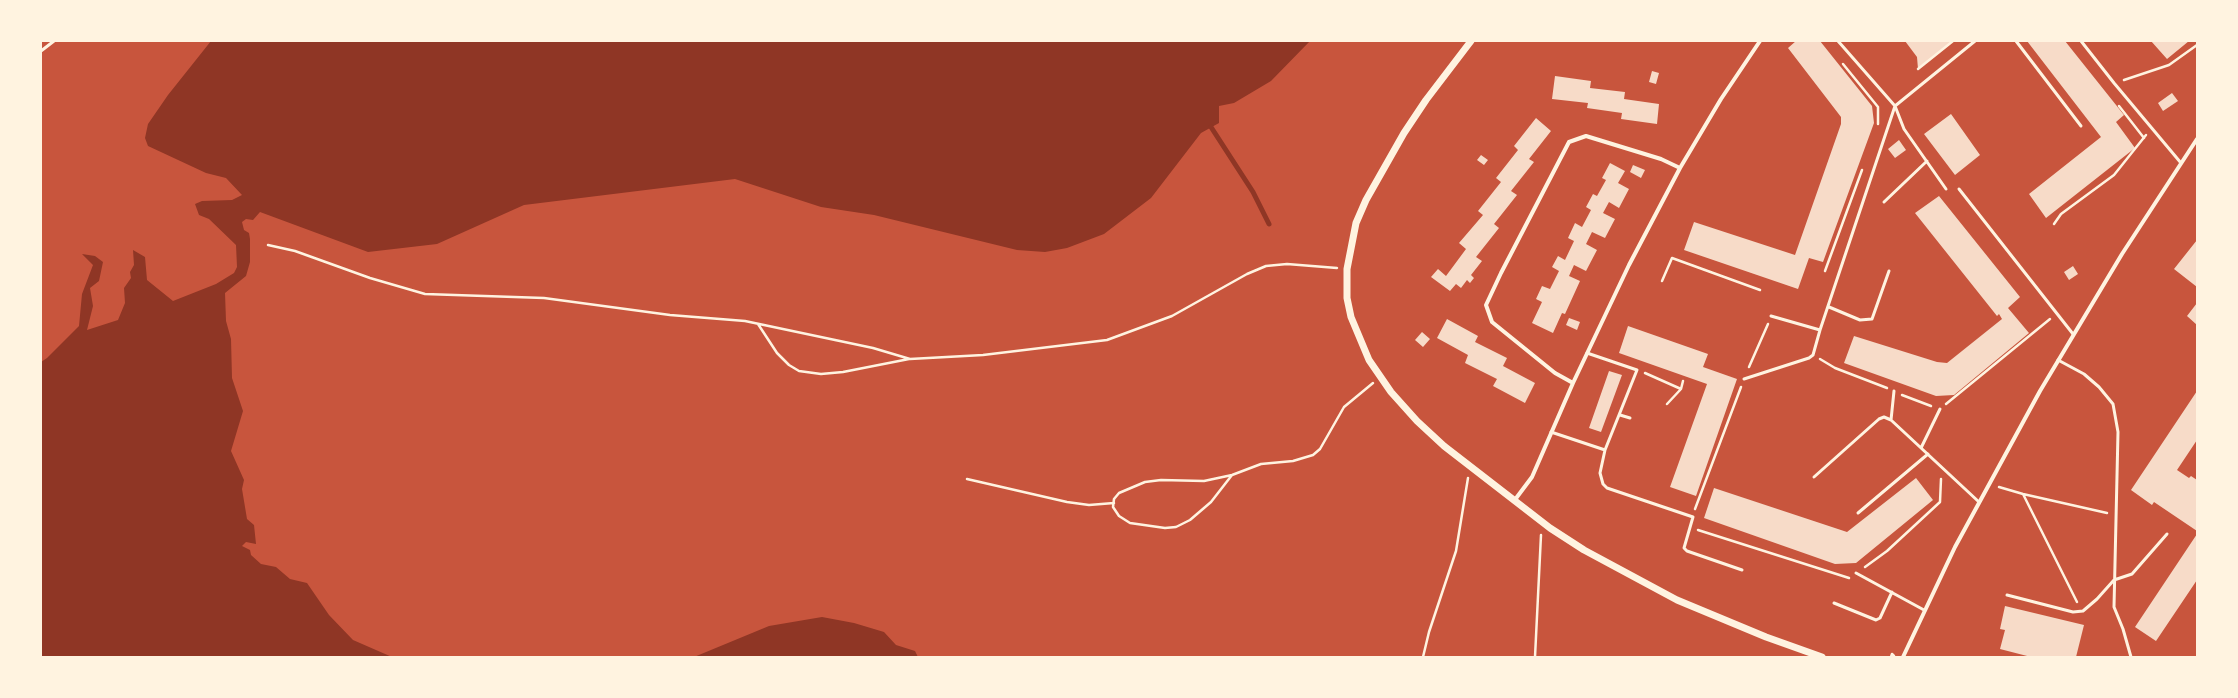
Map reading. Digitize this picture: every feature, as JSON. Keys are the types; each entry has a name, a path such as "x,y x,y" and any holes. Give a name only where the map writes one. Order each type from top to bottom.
{"street":[{"path":"1471,41 1426,100 1383,168 1356,223 1347,269 1347,298 1363,348 1380,378 1417,421 1470,468 1542,522 1584,550 1677,600 1766,637 1822,657"},
{"path":"1514,501 1532,477 1587,352 1628,265 1680,168 1725,93 1760,41"},
{"path":"1573,383 1555,373 1492,322 1486,305 1501,272 1569,142 1586,136 1661,158 1680,168"},
{"path":"1903,657 1924,610 1979,502 2058,360 2197,139"}],"lane":[{"path":"41,51 54,41"},
{"path":"1838,41 1895,106 1904,129 1946,188"},
{"path":"1744,379 1805,360 1813,355 1895,106 1975,41"},
{"path":"2016,41 2081,126"},
{"path":"2081,41 2181,163"},
{"path":"1884,202 1927,161"},
{"path":"1959,189 2073,334"},
{"path":"1829,307 1860,320 1872,319 1889,271"},
{"path":"1771,316 1820,330"},
{"path":"1587,352 1637,370 1605,450 1600,473 1601,480 1607,488 1693,517 1684,548 1687,551 1742,570"},
{"path":"2058,360 2084,374 2099,387 2113,404 2118,432 2114,607 2123,629 2131,657"},
{"path":"1891,420 1894,391"},
{"path":"1921,448 1940,409"},
{"path":"1620,415 1630,418"},
{"path":"1814,477 1879,418 1884,417 1891,420 1979,502"},
{"path":"1551,432 1605,450"},
{"path":"1858,512 1928,454"},
{"path":"2007,595 2073,612 2082,611 2097,599 2114,580 2132,574 2167,534"},
{"path":"1856,573 1924,610"},
{"path":"1834,603 1876,620 1880,618 1892,592"}],"path":[{"path":"1918,69 1953,41"},
{"path":"2114,83 2169,65 2197,45"},
{"path":"1839,58 1878,107 1878,126"},
{"path":"2054,224 2061,214 2114,175 2153,127"},
{"path":"1825,271 1862,169"},
{"path":"268,245 295,251 370,278 425,294 544,298 656,314 758,324 873,348 910,359"},
{"path":"1662,281 1672,258 1760,290"},
{"path":"758,324 776,353 789,365 799,371 821,374 843,372 910,359 982,355 1107,340 1172,316 1251,272 1266,266 1288,264 1347,269"},
{"path":"1813,355 1835,368 1940,409 2057,313"},
{"path":"1693,517 1744,379 1771,316"},
{"path":"1637,370 1681,389"},
{"path":"1232,475 1211,502 1190,520 1176,527 1165,528 1130,523 1115,511 1114,503 1119,493 1145,482 1161,480 1204,481 1232,475 1261,464 1293,461 1313,455 1320,449 1344,407 1358,394 1380,378"},
{"path":"1667,404 1681,389 1683,381"},
{"path":"1690,527 1848,579 1888,551 1940,502 1941,467"},
{"path":"1423,657 1429,632 1456,551 1470,468"},
{"path":"967,479 1067,502 1089,505 1114,503"},
{"path":"1998,486 2023,494 2117,515"},
{"path":"2023,494 2082,611"},
{"path":"1536,657 1542,522"}],"shaded area":[{"path":"211,41 1310,41 1271,81 1234,103 1219,106 1219,123 1201,133 1151,198 1104,234 1067,248 1045,252 1017,250 874,215 821,207 735,179 524,205 437,244 368,252 260,212 253,220 246,219 242,222 244,230 249,233 250,262 246,276 225,293 226,321 231,339 232,378 243,411 231,451 244,480 242,489 247,519 254,525 256,544 246,542 242,546 250,550 251,555 261,564 276,567 290,579 307,583 329,615 353,640 392,657 41,657 41,362 47,358 79,326 82,294 93,265 82,254 95,256 103,262 99,281 90,288 93,306 87,330 118,320 125,303 124,288 131,278 130,272 134,265 133,250 145,257 147,280 173,301 216,284 234,273 237,267 236,245 209,219 199,215 195,204 202,201 232,200 242,195 226,178 206,173 148,146 145,138 148,124 168,95"},
{"path":"822,617 854,623 884,632 896,645 915,651 918,657 694,657 769,626"}],"building":[{"path":"1796,41 1820,41 1872,106 1874,123 1823,262 1809,258 1798,289 1684,250 1694,222 1795,255 1841,124 1841,117 1788,48"},
{"path":"1905,41 1953,41 1918,69 1917,57"},
{"path":"2027,41 2065,41 2124,115 2116,122 2135,148 2046,218 2029,194 2101,137"},
{"path":"2151,41 2189,41 2167,59"},
{"path":"1652,71 1659,73 1656,84 1649,82"},
{"path":"1555,76 1591,81 1590,88 1625,92 1624,99 1659,104 1657,124 1621,119 1622,113 1587,108 1588,103 1552,99"},
{"path":"2172,93 2178,101 2163,111 2158,103"},
{"path":"1951,114 1980,155 1955,175 1924,134"},
{"path":"1536,118 1551,131 1529,159 1534,162 1511,191 1517,195 1494,224 1499,228 1476,257 1482,261 1471,275 1474,278 1470,283 1467,280 1461,288 1456,284 1450,291 1431,277 1438,269 1446,276 1466,249 1459,243 1483,215 1478,211 1501,182 1496,178 1518,150 1514,146"},
{"path":"1899,140 1906,150 1895,158 1888,149"},
{"path":"1481,155 1488,160 1484,165 1477,160"},
{"path":"1610,163 1625,171 1618,183 1629,189 1619,208 1609,202 1603,213 1615,219 1605,238 1592,232 1586,244 1597,250 1586,271 1574,265 1569,276 1580,281 1565,314 1562,313 1553,333 1532,323 1542,302 1536,299 1542,286 1550,289 1559,271 1552,267 1558,256 1565,260 1574,241 1568,238 1575,223 1582,227 1591,210 1586,207 1593,194 1597,196 1606,180 1602,178"},
{"path":"1633,165 1645,170 1641,178 1630,172"},
{"path":"1939,196 2020,297 2008,308 2029,333 1954,395 1936,396 1844,363 1854,336 1937,362 1947,363 2002,319 1999,314 1997,316 1915,213"},
{"path":"2197,240 2197,287 2174,269"},
{"path":"2073,266 2078,274 2069,280 2064,272"},
{"path":"2197,303 2197,325 2187,316"},
{"path":"1569,318 1580,322 1577,330 1566,325"},
{"path":"1447,319 1478,336 1475,342 1507,358 1503,366 1535,383 1525,403 1493,386 1497,379 1465,363 1468,355 1437,338"},
{"path":"1628,326 1708,354 1703,367 1737,379 1696,496 1670,487 1707,384 1619,353"},
{"path":"1422,332 1430,339 1423,347 1415,340"},
{"path":"1609,371 1622,375 1601,432 1589,428"},
{"path":"2197,391 2197,440 2177,470 2189,478 2191,476 2197,480 2197,531 2154,502 2152,505 2131,490"},
{"path":"1916,478 1933,500 1856,563 1835,564 1704,518 1714,488 1847,532"},
{"path":"2197,534 2197,580 2156,641 2135,627"},
{"path":"2005,606 2084,625 2076,657 2031,657 2000,649 2005,630 2000,629"}],"waterway":[{"path":"1211,127 1253,192 1269,224"}]}
